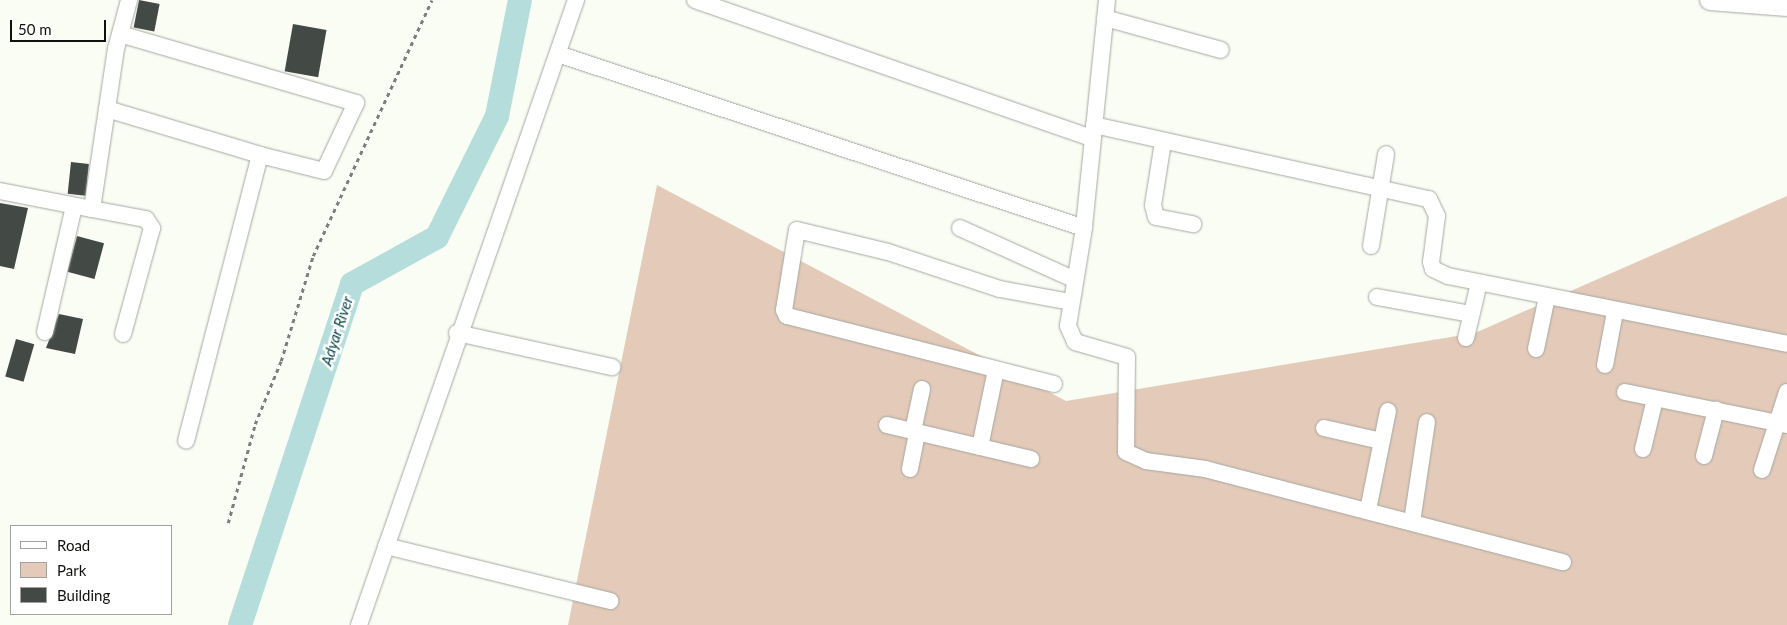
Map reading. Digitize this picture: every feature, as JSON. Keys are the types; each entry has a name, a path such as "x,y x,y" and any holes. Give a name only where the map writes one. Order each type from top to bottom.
{"main road":[{"path":"1710,0 1787,6"}],"street":[{"path":"92,210 120,34 129,0"},
{"path":"359,625 457,333 560,54 576,0"},
{"path":"695,0 1092,132 1163,142 1379,190 1429,199 1437,216 1433,269 1480,283 1615,312 1787,344"},
{"path":"1107,0 1092,132 1084,228 1073,279 1070,338 1127,357 1130,373 1124,442 1126,452 1134,458 1205,468 1563,562"},
{"path":"1105,18 1221,50"},
{"path":"107,109 260,155 324,171 356,102 120,34"},
{"path":"560,54 1084,228"},
{"path":"1163,142 1154,205 1156,217 1193,224"},
{"path":"1371,246 1386,154"},
{"path":"186,441 260,155"},
{"path":"0,191 146,219 152,228 123,334"},
{"path":"45,332 74,206"},
{"path":"960,228 1073,279"},
{"path":"1054,384 787,316 784,310 797,230 888,252 1000,289 1071,302"},
{"path":"1466,338 1480,283"},
{"path":"1377,297 1471,314"},
{"path":"1536,349 1547,297"},
{"path":"1605,365 1615,312"},
{"path":"457,333 612,367"},
{"path":"980,447 996,370"},
{"path":"910,469 922,389"},
{"path":"1625,392 1780,424"},
{"path":"1762,470 1780,424 1787,392"},
{"path":"1642,449 1654,399"},
{"path":"1704,456 1716,410"},
{"path":"1368,510 1388,411"},
{"path":"1412,522 1428,422"},
{"path":"887,424 1030,460"},
{"path":"1324,428 1381,441"},
{"path":"386,546 610,601"}],"path":[{"path":"228,523 255,424 281,361 313,256 432,0"}],"green space":[{"path":"657,185 1066,401 1475,333 1787,196 1787,625 568,625"}],"building":[{"path":"139,0 160,4 154,31 134,27"},
{"path":"293,24 326,30 318,77 285,71"},
{"path":"71,162 89,164 86,196 68,194"},
{"path":"0,203 28,208 14,269 0,266"},
{"path":"77,236 104,243 94,279 67,272"},
{"path":"59,314 83,319 75,354 46,348"},
{"path":"16,339 34,344 24,382 5,376"}],"waterway":[{"name":"Adyar River","path":"240,625 352,284 437,237 497,116 520,0"}]}
